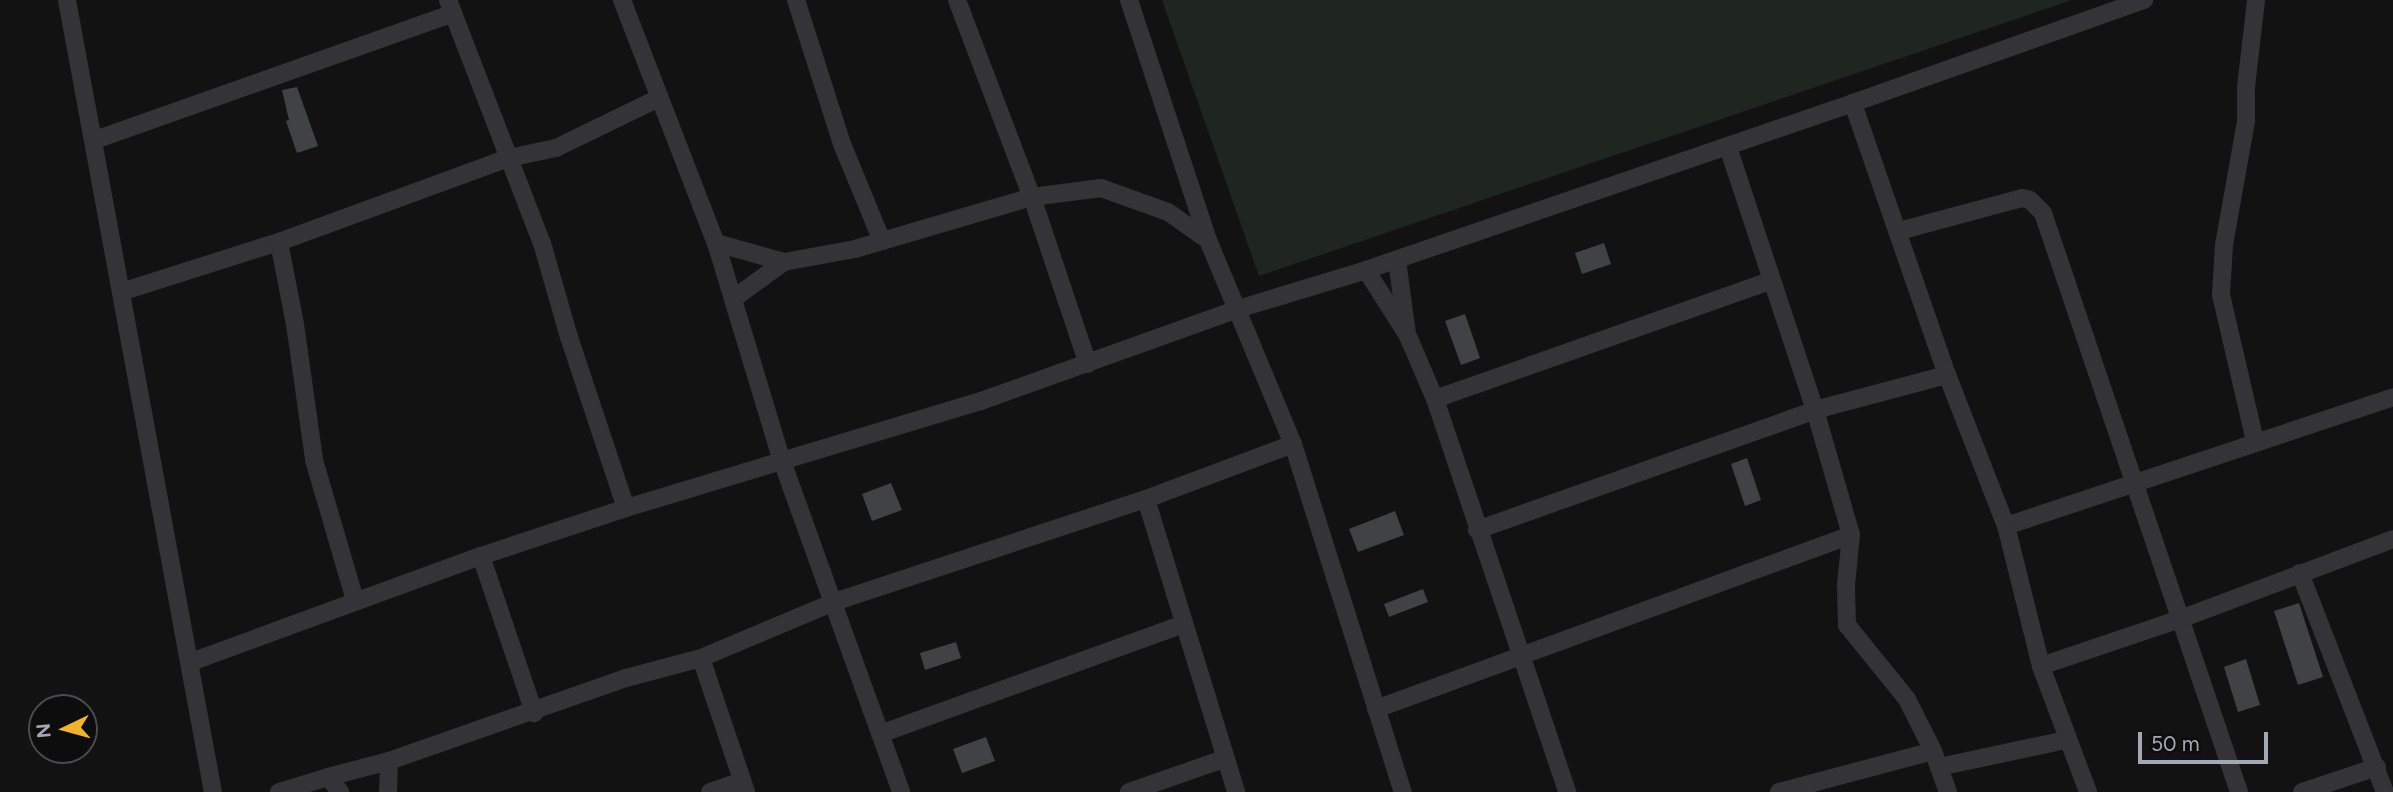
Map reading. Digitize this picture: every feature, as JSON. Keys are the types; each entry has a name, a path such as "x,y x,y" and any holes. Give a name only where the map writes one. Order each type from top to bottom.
{"street":[{"path":"67,0 95,140 213,792"},
{"path":"622,0 716,243 782,461 901,792"},
{"path":"796,0 842,144 883,241"},
{"path":"957,0 1032,197 1088,364"},
{"path":"1129,0 1208,240 1293,444 1403,792"},
{"path":"191,662 481,556 626,508 981,401 1238,309 1397,260 1728,147 2144,0"},
{"path":"2255,441 2221,295 2224,246 2246,121 2246,87 2256,0"},
{"path":"95,140 450,7 558,290 569,337 626,508"},
{"path":"121,292 279,242 509,158 556,148 659,98"},
{"path":"1853,103 1947,375 2006,526 2041,666 2066,740 2088,792"},
{"path":"1728,147 1770,281 1815,410 1851,535 1846,585 1847,625 1907,699 1936,759 1948,792"},
{"path":"716,243 784,262 832,254 883,241 1032,197 1108,189 1168,212 1208,240"},
{"path":"1899,231 2010,200 2030,200 2039,206 2183,618 2239,792"},
{"path":"279,242 295,324 314,460 355,600"},
{"path":"1397,260 1407,334"},
{"path":"733,299 784,262"},
{"path":"1366,270 1407,334 1435,399 1567,792"},
{"path":"1435,399 1770,281"},
{"path":"1477,530 1815,410 1947,375"},
{"path":"2006,526 2136,485 2255,441 2392,400"},
{"path":"279,792 389,761 534,713 626,678 701,658 834,602 1146,499 1293,444"},
{"path":"1146,499 1236,792"},
{"path":"1376,709 1851,535"},
{"path":"2041,666 2183,618 2393,539"},
{"path":"481,556 534,713"},
{"path":"2300,573 2385,792"},
{"path":"880,734 1184,624"},
{"path":"701,658 744,787 710,792"},
{"path":"1779,792 1936,759 2066,740"},
{"path":"1129,792 1224,759"},
{"path":"388,792 389,761"},
{"path":"2302,792 2377,767"},
{"path":"328,778 341,792"}],"shaded area":[{"path":"1162,0 2072,0 1259,276"}],"building":[{"path":"297,87 318,146 297,153 286,121 289,120 282,90"},
{"path":"1604,243 1611,264 1582,274 1575,253"},
{"path":"1465,314 1480,358 1461,365 1445,321"},
{"path":"1747,458 1761,500 1745,506 1731,464"},
{"path":"891,483 902,510 872,521 862,494"},
{"path":"1395,511 1404,535 1358,552 1349,529"},
{"path":"1423,589 1428,602 1389,617 1384,604"},
{"path":"2299,603 2323,677 2298,685 2274,611"},
{"path":"956,642 961,658 925,670 920,653"},
{"path":"2246,659 2260,705 2238,712 2224,667"},
{"path":"986,737 995,761 962,773 953,749"}]}
